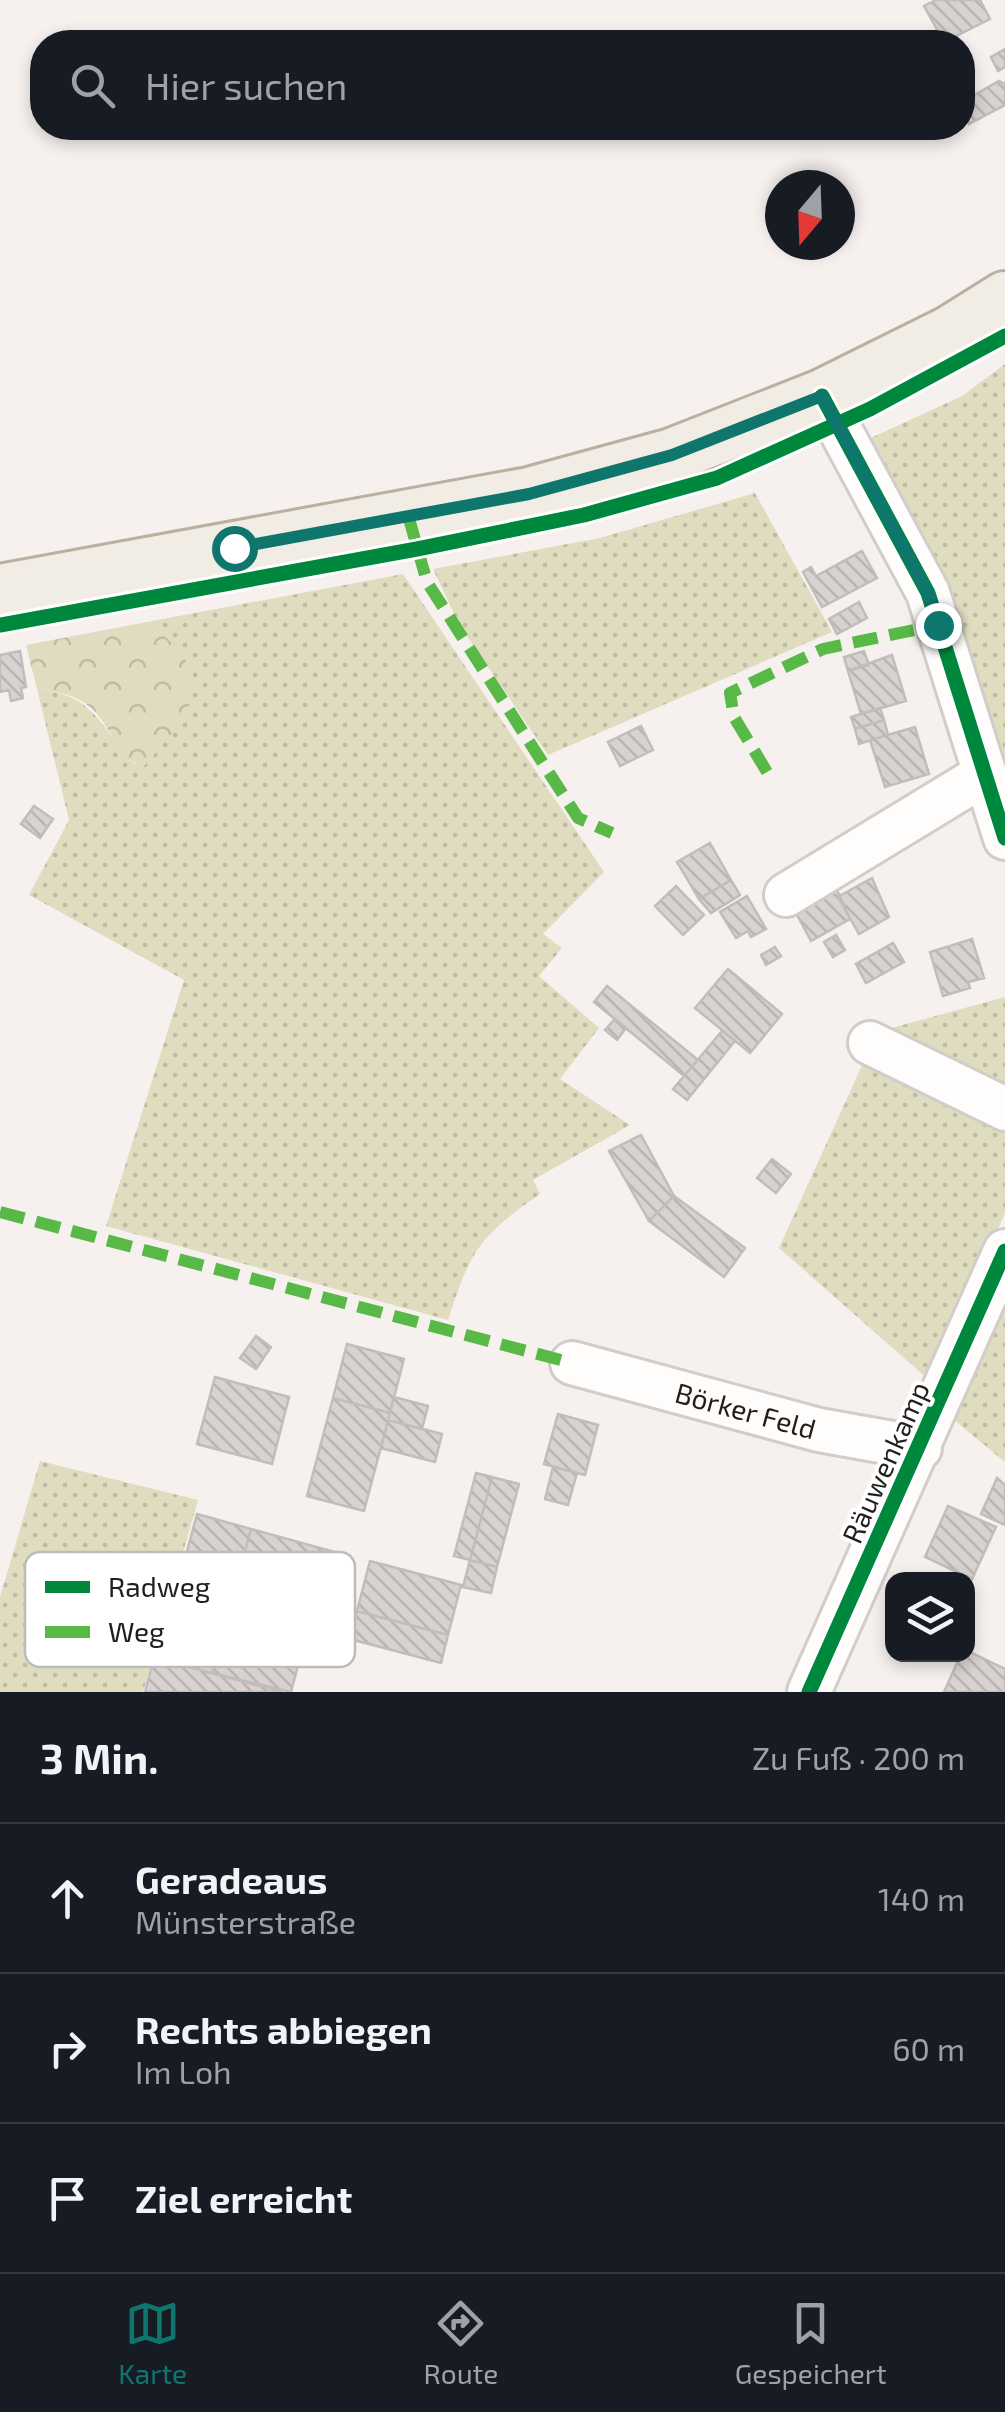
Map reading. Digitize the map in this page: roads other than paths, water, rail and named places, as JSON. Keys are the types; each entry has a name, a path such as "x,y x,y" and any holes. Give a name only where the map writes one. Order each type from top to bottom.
{"main road":[{"path":"0,591 529,494 672,455 822,396 949,333 1005,298"}],"street":[{"path":"822,396 928,593 1005,838"},
{"path":"786,895 985,774"},
{"path":"870,1043 1005,1109"},
{"name":"Räuwenkamp","path":"808,1692 1005,1251"},
{"name":"Börker Feld","path":"572,1363 819,1430 920,1448"}]}
